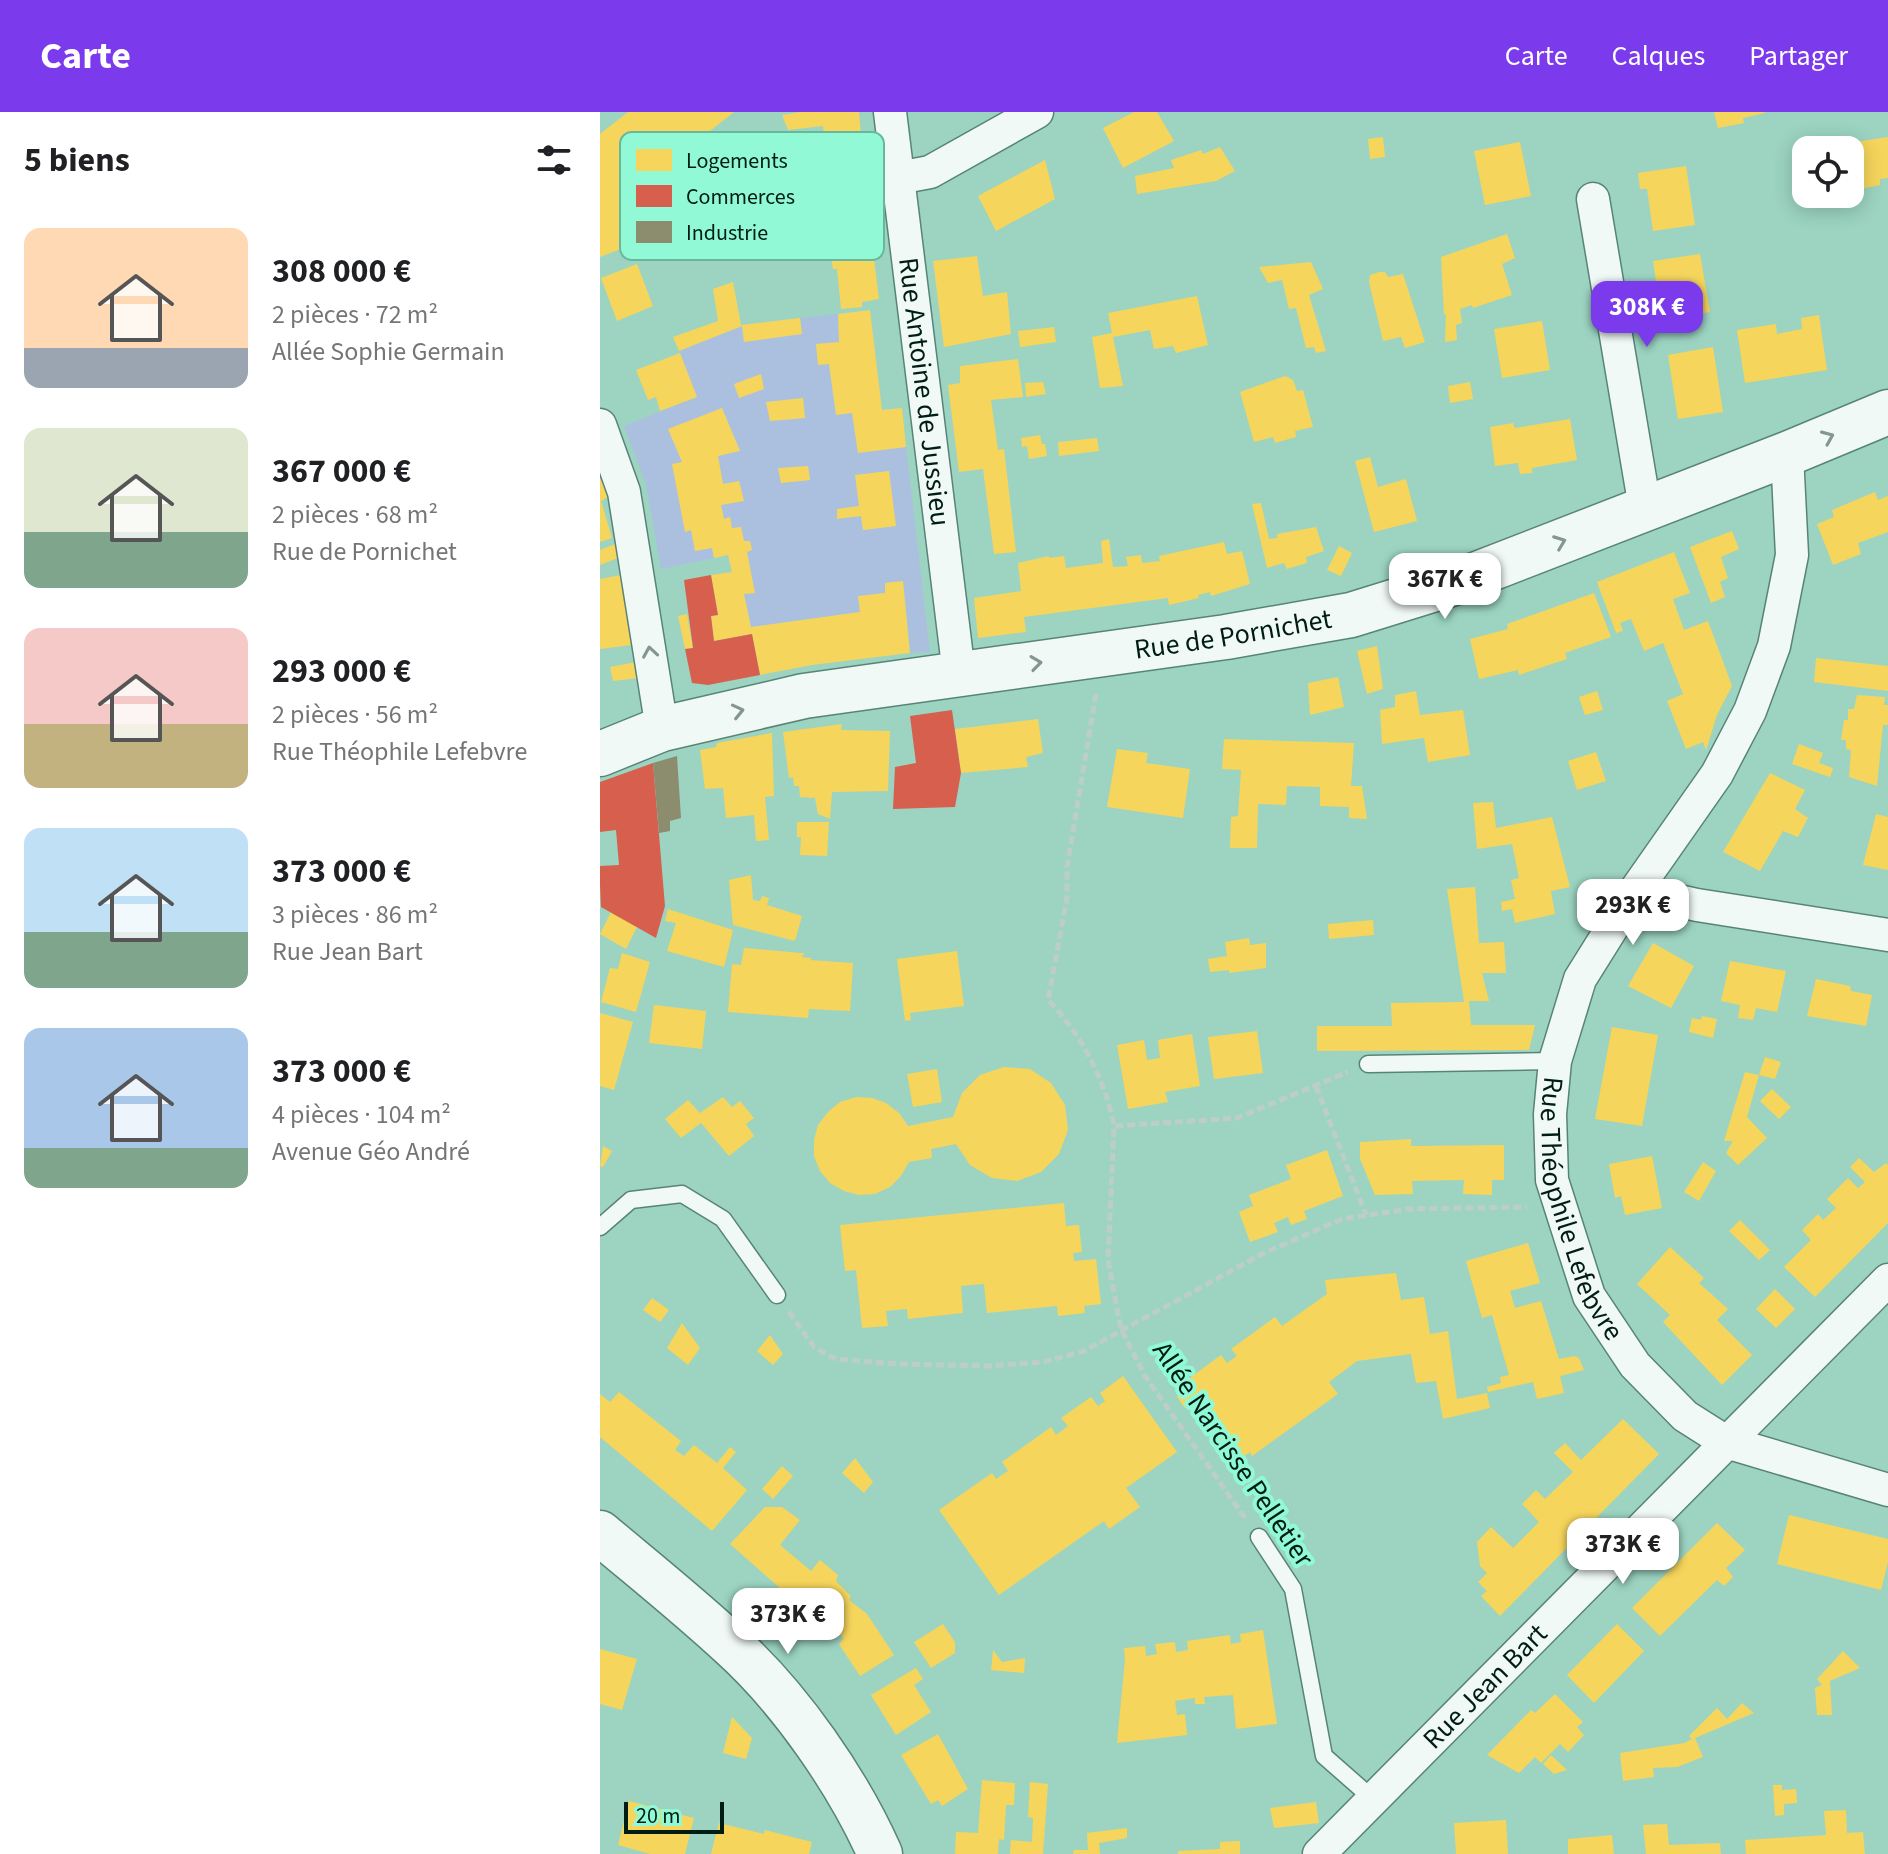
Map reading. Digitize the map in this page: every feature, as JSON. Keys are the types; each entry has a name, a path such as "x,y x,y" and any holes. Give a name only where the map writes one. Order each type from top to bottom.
{"main road":[{"name":"Rue de Pornichet","path":"600,754 662,729 804,696 1226,637 1351,615 1454,583 1888,412"},
{"path":"600,1533 734,1647 803,1723 867,1827 880,1854"}],"street":[{"name":"Rue Antoine de Jussieu","path":"890,112 959,674"},
{"path":"898,178 930,172 1037,112"},
{"path":"1593,199 1645,508"},
{"path":"600,425 624,492 662,729"},
{"name":"Rue Théophile Lefebvre","path":"1787,454 1792,555 1774,646 1750,711 1717,774 1635,891 1580,979 1555,1061 1550,1114 1552,1180 1589,1296 1635,1365 1685,1416 1726,1442 1888,1490"},
{"path":"1635,891 1697,905 1888,935"},
{"name":"Rue Jean Bart","path":"1319,1854 1888,1280"}],"lane":[{"path":"1368,1064 1555,1061"},
{"path":"600,1227 631,1200 682,1194 723,1219 777,1295"},
{"name":"Allée Narcisse Pelletier","path":"1259,1537 1293,1589 1324,1756 1373,1799"}],"path":[{"name":"Allée Narcisse Pelletier","path":"1094,685 1097,695 1067,867 1067,898 1048,1000 1068,1021 1083,1045 1110,1105 1114,1126 1108,1260 1121,1329 1145,1376 1259,1537"},
{"path":"1114,1126 1237,1118 1368,1064"},
{"path":"1316,1086 1366,1215"},
{"path":"777,1295 814,1347 836,1359 958,1365 1043,1362 1084,1351 1264,1253 1342,1219 1408,1209 1536,1206"}],"shaded area":[{"path":"838,314 839,342 816,344 818,365 829,364 836,415 852,413 858,452 906,447 930,652 910,653 903,581 885,583 885,593 858,596 860,612 751,627 744,594 754,593 747,552 752,550 750,541 744,541 732,528 730,517 724,519 721,505 743,500 739,481 723,484 718,456 739,451 682,462 686,532 691,530 695,551 712,548 714,558 661,569 646,484 624,426 696,397 679,351 742,326 745,341 802,334 800,318","holes":["803,398 805,418 770,421 767,402","889,471 896,526 863,530 861,516 840,518 837,509 859,506 856,475"]}],"building: Logements":[{"path":"628,112 734,112 709,132 620,132 620,249 600,257 600,134"},
{"path":"859,112 861,132 824,132 823,126 788,130 782,115"},
{"path":"1134,112 1157,112 1174,141 1123,168 1103,128"},
{"path":"1714,112 1765,113 1743,118 1744,123 1718,128"},
{"path":"1383,137 1385,157 1370,159 1368,139"},
{"path":"1888,137 1888,178 1880,179 1880,185 1864,188 1864,141"},
{"path":"1520,142 1531,196 1485,205 1474,151"},
{"path":"1220,147 1235,171 1216,181 1137,194 1135,176 1174,168 1171,160 1201,150 1203,154"},
{"path":"1045,160 1055,199 996,231 978,196"},
{"path":"1686,166 1695,225 1653,231 1647,189 1640,189 1638,173"},
{"path":"1507,234 1515,258 1502,264 1512,295 1473,308 1472,305 1460,309 1462,323 1456,325 1457,340 1445,342 1441,257"},
{"path":"1700,254 1710,312 1662,320 1653,261"},
{"path":"977,256 983,296 1007,292 1011,334 944,347 933,261"},
{"path":"831,260 874,260 879,299 862,302 862,307 841,309 837,269 833,269"},
{"path":"1311,262 1323,289 1309,295 1326,351 1316,353 1314,347 1306,348 1296,308 1289,309 1282,280 1268,283 1259,267"},
{"path":"637,264 653,306 617,321 601,278"},
{"path":"1385,272 1388,277 1403,274 1425,342 1405,348 1401,337 1383,341 1369,282 1370,275"},
{"path":"733,282 741,325 800,318 802,334 744,342 742,326 679,351 673,337 718,321 713,289"},
{"path":"1197,296 1208,345 1176,353 1173,346 1154,349 1150,330 1113,337 1123,386 1100,388 1092,337 1112,333 1108,313"},
{"path":"870,310 882,410 902,408 906,447 858,453 852,413 836,415 829,364 818,365 816,344 839,342 838,314"},
{"path":"1819,315 1827,370 1745,383 1737,330 1776,324 1777,334 1802,329 1801,318"},
{"path":"1542,321 1550,370 1502,378 1494,329"},
{"path":"1054,327 1056,342 1020,347 1018,331"},
{"path":"1713,347 1723,412 1678,419 1668,355"},
{"path":"680,353 697,397 660,411 656,397 648,400 636,370"},
{"path":"1018,359 1023,397 991,400 998,450 1004,449 1016,552 994,554 983,469 959,472 948,385 960,383 960,366"},
{"path":"761,374 764,389 739,398 734,384"},
{"path":"1285,376 1293,380 1297,391 1303,390 1313,427 1295,431 1296,437 1275,443 1273,437 1254,442 1240,392"},
{"path":"1043,382 1046,394 1026,397 1025,383"},
{"path":"1470,382 1473,399 1450,403 1448,386"},
{"path":"803,398 805,418 770,421 766,402"},
{"path":"722,408 740,451 718,456 723,484 739,481 744,501 721,505 724,519 730,517 732,528 741,527 744,541 750,541 752,550 747,552 755,593 744,594 751,627 860,612 858,596 885,593 885,583 903,581 910,653 760,675 752,634 714,641 711,616 718,615 711,575 732,572 728,555 714,558 712,548 695,551 691,530 685,532 672,464 682,462 668,429"},
{"path":"1570,419 1577,460 1532,468 1532,473 1520,474 1518,463 1495,466 1490,427 1513,423 1515,428"},
{"path":"1040,435 1047,456 1029,459 1027,446 1022,447 1021,438"},
{"path":"1097,438 1099,451 1059,456 1058,442"},
{"path":"1370,457 1378,487 1406,479 1417,521 1374,532 1355,461"},
{"path":"808,466 810,480 781,483 778,468"},
{"path":"889,471 896,526 863,530 861,516 837,519 837,509 859,506 855,475"},
{"path":"600,477 608,497 601,501 612,538 600,542"},
{"path":"1875,492 1878,500 1888,496 1888,532 1858,543 1861,554 1833,565 1817,524 1834,517 1832,510"},
{"path":"1261,503 1269,539 1277,538 1277,534 1316,527 1324,551 1306,557 1307,563 1287,569 1284,563 1267,568 1252,504"},
{"path":"1732,531 1739,549 1721,557 1728,578 1720,582 1725,597 1711,603 1690,547"},
{"path":"1109,539 1113,567 1128,566 1126,557 1141,555 1142,563 1160,561 1159,556 1224,542 1227,554 1242,551 1250,584 1211,596 1210,592 1198,595 1199,598 1169,605 1168,598 1024,617 1026,632 978,638 974,598 1021,591 1018,563 1064,556 1066,568 1103,563 1101,541"},
{"path":"615,544 618,558 600,565 600,550"},
{"path":"1339,546 1352,553 1341,576 1327,570"},
{"path":"1674,552 1690,593 1673,599 1684,630 1708,621 1732,686 1717,715 1706,750 1703,742 1686,749 1667,701 1683,694 1663,643 1644,651 1631,619 1620,623 1623,631 1616,633 1597,582"},
{"path":"621,575 632,645 600,649 600,579"},
{"path":"1594,593 1611,637 1565,653 1567,659 1519,675 1518,670 1479,679 1470,639 1508,629 1507,624"},
{"path":"687,614 693,648 685,649 678,616"},
{"path":"1377,646 1383,689 1367,694 1357,651"},
{"path":"1816,658 1888,666 1888,691 1814,682"},
{"path":"636,662 639,678 613,681 610,667"},
{"path":"1338,677 1344,707 1310,715 1308,683"},
{"path":"1416,691 1420,715 1463,710 1470,755 1428,762 1424,738 1382,744 1380,710 1395,707 1395,695"},
{"path":"1597,691 1603,710 1585,715 1579,697"},
{"path":"1857,695 1885,697 1884,705 1888,705 1888,725 1883,725 1877,786 1849,777 1851,750 1846,749 1846,740 1841,740 1844,720 1848,720 1848,709 1854,709"},
{"path":"1038,719 1043,753 1026,757 1028,767 961,773 955,729"},
{"path":"842,724 841,730 890,731 888,791 832,792 830,819 818,814 815,798 800,797 799,786 794,786 793,777 789,778 783,732"},
{"path":"772,733 774,796 765,797 769,840 756,841 754,815 726,818 723,788 705,789 700,750 716,747 717,743"},
{"path":"1224,739 1354,743 1351,786 1362,786 1367,819 1349,818 1349,807 1320,806 1320,787 1287,786 1286,805 1258,804 1257,848 1230,848 1231,817 1238,816 1241,770 1222,769"},
{"path":"1799,744 1823,753 1819,763 1833,768 1830,777 1792,764"},
{"path":"1117,749 1148,753 1146,763 1190,769 1183,818 1107,807"},
{"path":"1596,752 1606,781 1577,790 1568,761"},
{"path":"1770,773 1805,790 1795,809 1808,818 1798,837 1783,831 1760,871 1723,852"},
{"path":"1493,802 1496,828 1552,817 1570,887 1551,891 1555,914 1515,923 1512,909 1502,911 1501,902 1515,899 1511,880 1519,878 1512,844 1477,849 1473,803"},
{"path":"1876,814 1888,817 1888,870 1863,865"},
{"path":"797,822 829,822 827,856 800,855 801,837 797,837"},
{"path":"751,875 753,900 760,901 762,896 769,898 767,905 802,916 795,941 733,925 729,880"},
{"path":"1475,887 1479,943 1504,942 1506,973 1482,973 1489,1001 1469,1001 1471,1025 1535,1025 1529,1050 1317,1051 1317,1026 1392,1026 1391,1003 1464,1002 1447,889"},
{"path":"668,909 733,930 724,967 667,951 676,923 665,921"},
{"path":"611,912 637,927 626,949 600,934"},
{"path":"1373,920 1374,935 1329,939 1328,924"},
{"path":"1249,938 1250,945 1266,943 1266,968 1210,972 1208,959 1227,956 1225,942"},
{"path":"1653,943 1694,966 1671,1008 1628,986"},
{"path":"744,948 804,953 802,957 812,958 810,960 853,963 850,1011 809,1009 808,1018 728,1012 732,964 741,965"},
{"path":"957,951 964,1006 910,1013 911,1020 905,1021 897,959"},
{"path":"622,953 650,962 636,1012 601,1002 610,968 618,969"},
{"path":"1730,961 1786,971 1777,1012 1756,1008 1753,1020 1738,1018 1740,1005 1721,1001"},
{"path":"1816,979 1850,986 1851,991 1872,995 1866,1026 1807,1016"},
{"path":"654,1005 706,1011 702,1049 649,1043"},
{"path":"600,1013 633,1022 614,1090 600,1086"},
{"path":"1702,1016 1717,1019 1713,1038 1689,1032 1692,1018 1701,1020"},
{"path":"1612,1027 1658,1035 1642,1126 1595,1119"},
{"path":"1257,1031 1263,1073 1214,1079 1208,1037"},
{"path":"1192,1034 1200,1086 1165,1092 1168,1102 1128,1109 1117,1045 1144,1040 1147,1060 1160,1058 1158,1040"},
{"path":"1765,1057 1781,1062 1775,1079 1759,1075"},
{"path":"1004,1067 1030,1069 1051,1083 1065,1105 1068,1130 1059,1154 1041,1172 1017,1181 992,1178 970,1165 956,1144 931,1149 932,1158 909,1162 890,1187 875,1194 859,1195 844,1191 830,1183 820,1171 814,1156 818,1125 840,1102 856,1097 872,1098 886,1103 899,1113 908,1126 953,1117 962,1093 980,1075"},
{"path":"937,1069 942,1102 913,1107 907,1074"},
{"path":"1745,1072 1759,1075 1747,1117 1767,1138 1738,1165 1726,1153 1733,1141 1724,1141"},
{"path":"1772,1089 1791,1107 1779,1119 1760,1101"},
{"path":"723,1097 732,1107 740,1101 754,1118 746,1124 754,1136 729,1156 701,1123 681,1138 665,1119 688,1100 700,1113"},
{"path":"1411,1139 1411,1146 1504,1145 1504,1180 1492,1180 1492,1195 1463,1194 1464,1180 1412,1181 1413,1194 1375,1195 1360,1159 1360,1142"},
{"path":"603,1146 612,1151 603,1167 600,1166"},
{"path":"1327,1150 1343,1196 1304,1211 1307,1219 1291,1225 1288,1217 1274,1223 1278,1232 1250,1242 1239,1212 1253,1206 1249,1195 1291,1179 1286,1165"},
{"path":"1652,1156 1662,1208 1625,1215 1621,1196 1615,1198 1609,1164"},
{"path":"1859,1158 1874,1172 1886,1163 1888,1165 1888,1223 1815,1297 1784,1267 1811,1240 1802,1230 1818,1214 1823,1220 1836,1208 1827,1199 1848,1178 1858,1188 1865,1182 1850,1167"},
{"path":"1703,1162 1716,1171 1699,1201 1684,1192"},
{"path":"1064,1203 1066,1226 1079,1225 1082,1252 1073,1253 1074,1261 1096,1259 1101,1304 1084,1306 1085,1313 1058,1316 1057,1306 987,1313 984,1284 961,1286 963,1313 908,1319 907,1309 886,1311 888,1326 862,1328 856,1270 845,1271 840,1225"},
{"path":"1740,1220 1770,1250 1759,1260 1729,1231"},
{"path":"1528,1243 1540,1283 1510,1291 1515,1308 1541,1301 1559,1359 1579,1358 1584,1370 1560,1376 1564,1393 1537,1399 1533,1382 1488,1392 1487,1387 1501,1383 1500,1377 1509,1375 1492,1315 1482,1318 1466,1261"},
{"path":"1670,1247 1704,1278 1699,1283 1728,1309 1717,1320 1752,1355 1722,1385 1663,1322 1670,1315 1637,1284"},
{"path":"1396,1273 1401,1300 1424,1297 1430,1334 1448,1331 1457,1399 1487,1393 1490,1408 1443,1419 1436,1381 1416,1383 1411,1354 1357,1361 1329,1382 1338,1394 1252,1456 1250,1452 1234,1463 1190,1405 1185,1408 1177,1397 1180,1394 1176,1388 1221,1355 1227,1363 1237,1356 1231,1349 1275,1317 1282,1326 1327,1294 1325,1280"},
{"path":"1775,1289 1795,1309 1776,1328 1756,1309"},
{"path":"652,1298 669,1310 660,1322 643,1310"},
{"path":"682,1323 700,1348 688,1365 667,1348"},
{"path":"770,1335 783,1354 773,1365 757,1351"},
{"path":"1123,1376 1177,1452 1126,1488 1140,1507 1109,1529 1104,1521 999,1595 939,1510 992,1473 996,1479 1008,1471 1002,1462 1051,1427 1056,1435 1068,1426 1061,1418 1091,1397 1098,1406 1105,1401 1100,1393"},
{"path":"619,1392 681,1441 675,1450 684,1456 694,1445 717,1463 730,1447 736,1452 723,1468 747,1490 712,1531 600,1437 600,1394 610,1402"},
{"path":"1623,1419 1659,1454 1500,1616 1481,1596 1487,1591 1478,1582 1487,1573 1480,1566 1477,1542 1491,1527 1513,1548 1539,1522 1522,1504 1536,1490 1545,1499 1573,1472 1554,1453 1565,1443 1581,1460"},
{"path":"855,1458 873,1482 864,1493 842,1473"},
{"path":"782,1466 793,1476 773,1499 762,1489"},
{"path":"765,1507 782,1507 800,1520 780,1545 811,1571 820,1560 838,1575 836,1581 851,1596 849,1600 867,1614 894,1655 860,1676 839,1644 844,1638 829,1626 825,1628 730,1544"},
{"path":"1789,1515 1888,1539 1888,1562 1881,1590 1777,1564"},
{"path":"1717,1523 1745,1550 1726,1568 1733,1577 1724,1586 1717,1580 1660,1636 1632,1608"},
{"path":"943,1624 955,1642 955,1653 931,1668 914,1642"},
{"path":"1617,1624 1644,1651 1594,1703 1567,1675"},
{"path":"1263,1630 1277,1724 1236,1729 1233,1695 1204,1697 1205,1704 1195,1704 1195,1698 1175,1701 1177,1715 1185,1714 1187,1735 1117,1743 1124,1648 1145,1646 1146,1656 1157,1654 1155,1644 1175,1642 1176,1652 1188,1650 1187,1641 1230,1635 1231,1644 1241,1642 1240,1634"},
{"path":"600,1649 637,1659 622,1710 600,1704"},
{"path":"993,1650 1002,1662 1025,1658 1024,1673 991,1670"},
{"path":"1843,1651 1860,1668 1830,1681 1832,1715 1817,1715 1815,1688 1822,1685 1817,1679"},
{"path":"916,1668 923,1679 914,1685 931,1712 896,1735 871,1695"},
{"path":"1555,1694 1583,1722 1577,1727 1584,1735 1568,1752 1560,1744 1541,1763 1535,1757 1519,1773 1487,1755 1531,1710 1535,1713"},
{"path":"1742,1703 1754,1713 1695,1738 1703,1757 1677,1767 1653,1768 1654,1777 1623,1781 1620,1753 1684,1743 1692,1739 1689,1736 1717,1708 1727,1719"},
{"path":"732,1717 752,1738 746,1759 723,1753"},
{"path":"938,1734 968,1789 942,1806 938,1800 931,1804 901,1755"},
{"path":"1551,1755 1567,1770 1554,1774 1543,1764"},
{"path":"982,1780 1015,1783 1014,1805 1006,1805 1004,1840 999,1839 998,1854 955,1854 956,1832 978,1833"},
{"path":"1030,1782 1048,1784 1043,1854 1010,1854 1011,1840 1032,1842 1033,1818 1028,1817"},
{"path":"1773,1785 1782,1785 1782,1790 1796,1789 1797,1803 1784,1804 1784,1815 1775,1816"},
{"path":"629,1801 694,1818 685,1854 650,1854 618,1845"},
{"path":"1316,1802 1319,1823 1274,1828 1270,1808"},
{"path":"1846,1810 1847,1833 1863,1832 1865,1854 1746,1854 1745,1840 1826,1835 1824,1811"},
{"path":"1506,1820 1508,1854 1456,1854 1454,1823"},
{"path":"719,1823 812,1842 809,1854 711,1854"},
{"path":"1667,1824 1669,1845 1720,1843 1721,1854 1646,1854 1643,1825"},
{"path":"1127,1828 1127,1838 1099,1843 1100,1854 1073,1854 1074,1850 1088,1850 1087,1833"},
{"path":"1612,1835 1614,1854 1568,1854 1568,1839"},
{"path":"1240,1841 1240,1854 1178,1854 1178,1851 1220,1849 1220,1842"}],"building: Commerces":[{"path":"711,575 718,615 711,616 714,641 752,634 760,675 708,685 692,683 685,649 693,648 684,580"},
{"path":"952,710 961,773 955,807 893,809 895,767 916,763 910,716"},
{"path":"653,763 665,906 656,938 601,907 600,885 600,866 619,865 616,830 600,832 600,782"}],"building: Industrie":[{"path":"677,756 681,818 670,821 670,831 659,833 653,763"}]}
